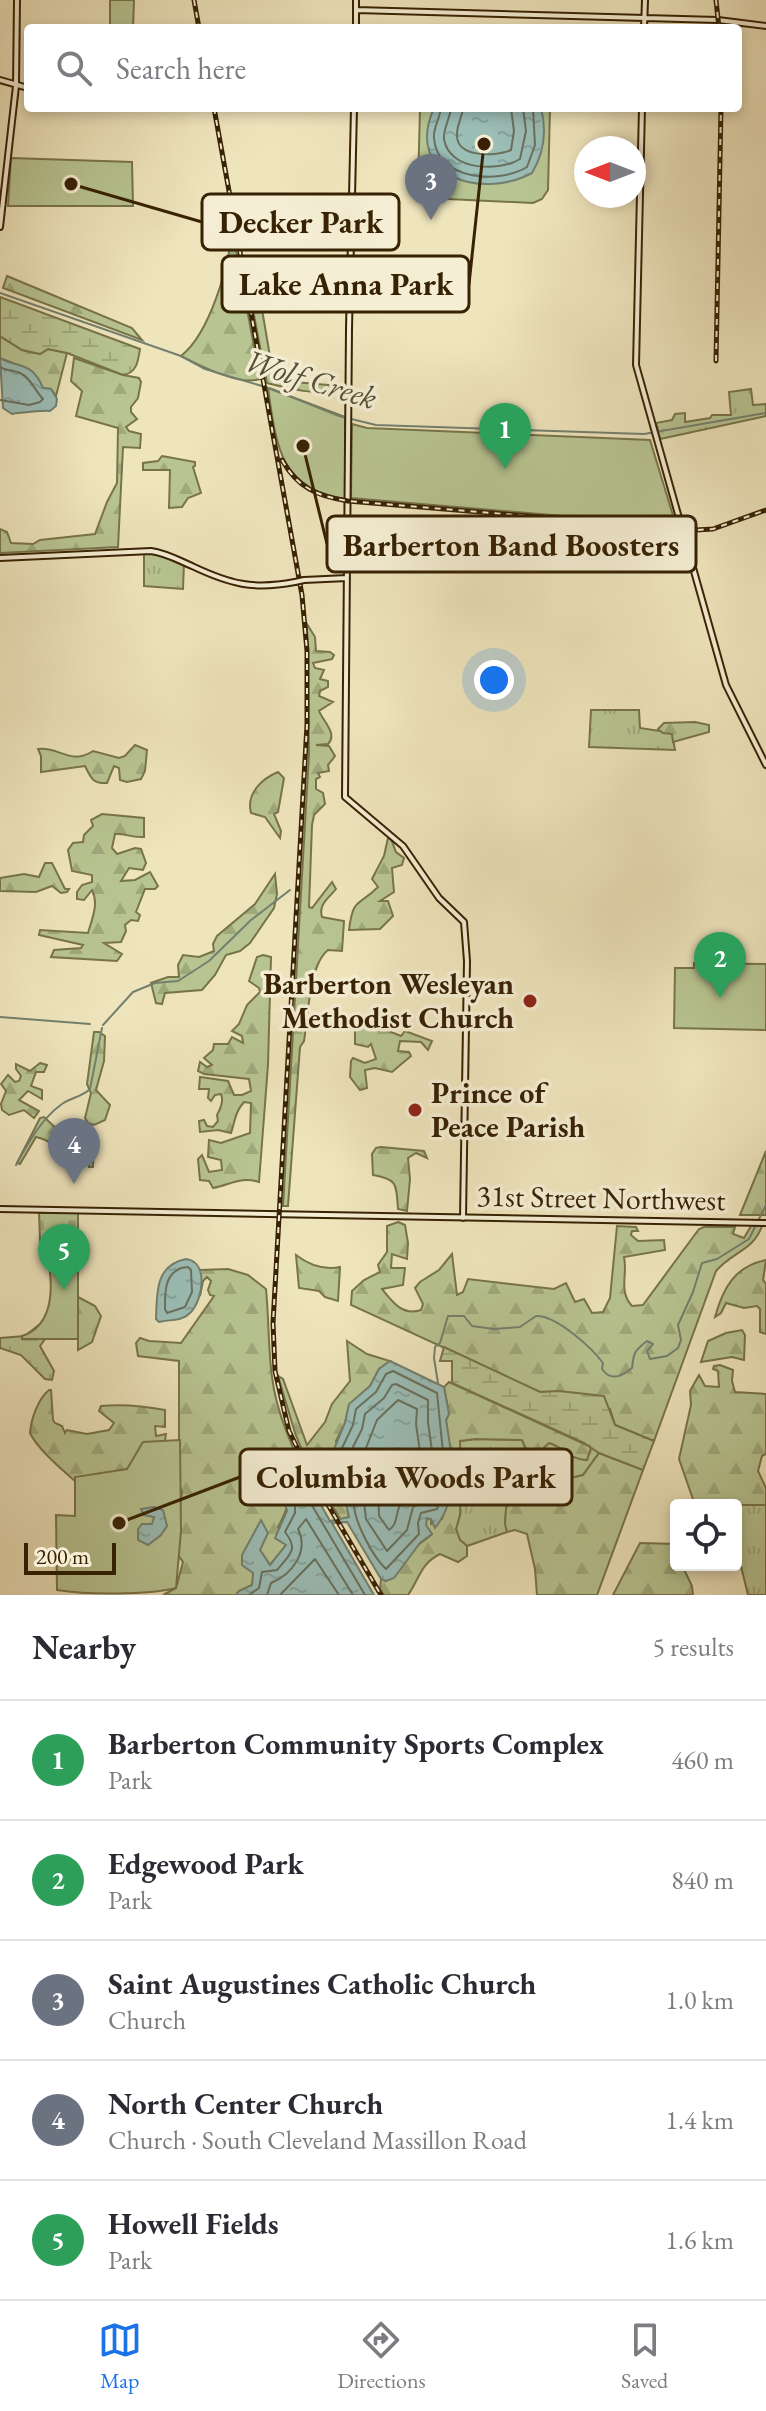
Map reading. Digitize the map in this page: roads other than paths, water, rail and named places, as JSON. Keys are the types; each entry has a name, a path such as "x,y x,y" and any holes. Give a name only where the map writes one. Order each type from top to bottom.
{"street":[{"path":"0,227 16,86 17,0"},
{"path":"356,0 356,24"},
{"path":"644,24 645,0"},
{"path":"356,10 644,17 766,26"},
{"path":"0,80 24,87"},
{"path":"354,112 345,797 403,846 439,898 464,922 467,970 463,1218"},
{"path":"642,112 635,362 726,685 766,765"},
{"path":"0,558 151,551 166,554 231,583 266,587 304,580 347,578"},
{"name":"31st Street Northwest","path":"0,1209 760,1222"}],"water":[{"path":"433,112 542,112 544,125 539,158 532,173 512,181 491,184 453,176 438,166 429,151 427,132"},
{"path":"0,358 34,373 43,388 51,389 57,399 56,406 50,411 12,414 3,408"},
{"path":"186,1259 198,1267 201,1274 199,1299 184,1317 159,1322 156,1319 157,1300 163,1274 168,1267"},
{"path":"390,1361 444,1387 449,1414 446,1420 452,1462 451,1489 449,1503 435,1528 431,1519 427,1518 426,1525 432,1534 420,1543 394,1578 386,1581 381,1579 347,1522 332,1523 374,1595 236,1595 252,1585 253,1573 242,1565 242,1555 261,1520 268,1533 260,1550 270,1565 286,1545 275,1538 287,1511 283,1497 297,1484 312,1489 330,1521 349,1517 346,1503 349,1486 327,1486 318,1466 332,1466 338,1461 334,1449 349,1404 370,1386 379,1369"},
{"path":"154,1507 163,1510 167,1526 148,1545 138,1540 138,1529 142,1524 152,1524 154,1517 144,1515 141,1509"}],"waterway":[{"name":"Wolf Creek","path":"0,293 181,356 205,369 272,389 339,416 376,425 644,434 766,413"},
{"path":"103,1025 133,992 155,983 178,981 209,961 251,920 290,890"},
{"path":"0,1017 90,1024"},
{"path":"16,1165 48,1116 62,1104 90,1089 102,1028"},
{"path":"438,1383 435,1347 440,1343 448,1316 464,1316 472,1326 494,1329 520,1327 536,1316 544,1317 563,1326 582,1341 603,1363 605,1373 613,1377 632,1368 635,1353 647,1341 653,1344 647,1351 650,1359 667,1356 678,1348 681,1340 678,1325 702,1263 717,1259 749,1239 766,1205"}],"railway":[{"path":"194,0 198,24"},
{"path":"716,0 719,24"},
{"path":"215,112 302,595 307,651 307,725 273,1323 275,1371 289,1431 310,1474 381,1595"},
{"path":"716,361 721,112"},
{"path":"282,460 295,478 309,489 348,501 696,530 713,529 766,510"}],"place":[{"name":"Lake Anna Park","path":"484,144"},
{"name":"Decker Park","path":"71,184"},
{"name":"Saint Augustines Catholic Church","path":"431,220"},
{"name":"Barberton Band Boosters","path":"303,446"},
{"name":"Barberton Community Sports Complex","path":"505,469"},
{"name":"Edgewood Park","path":"720,998"},
{"name":"Barberton Wesleyan Methodist Church","path":"530,1001"},
{"name":"Prince of Peace Parish","path":"415,1110"},
{"name":"North Center Church","path":"74,1184"},
{"name":"Howell Fields","path":"64,1290"},
{"name":"Columbia Woods Park","path":"119,1523"}]}
